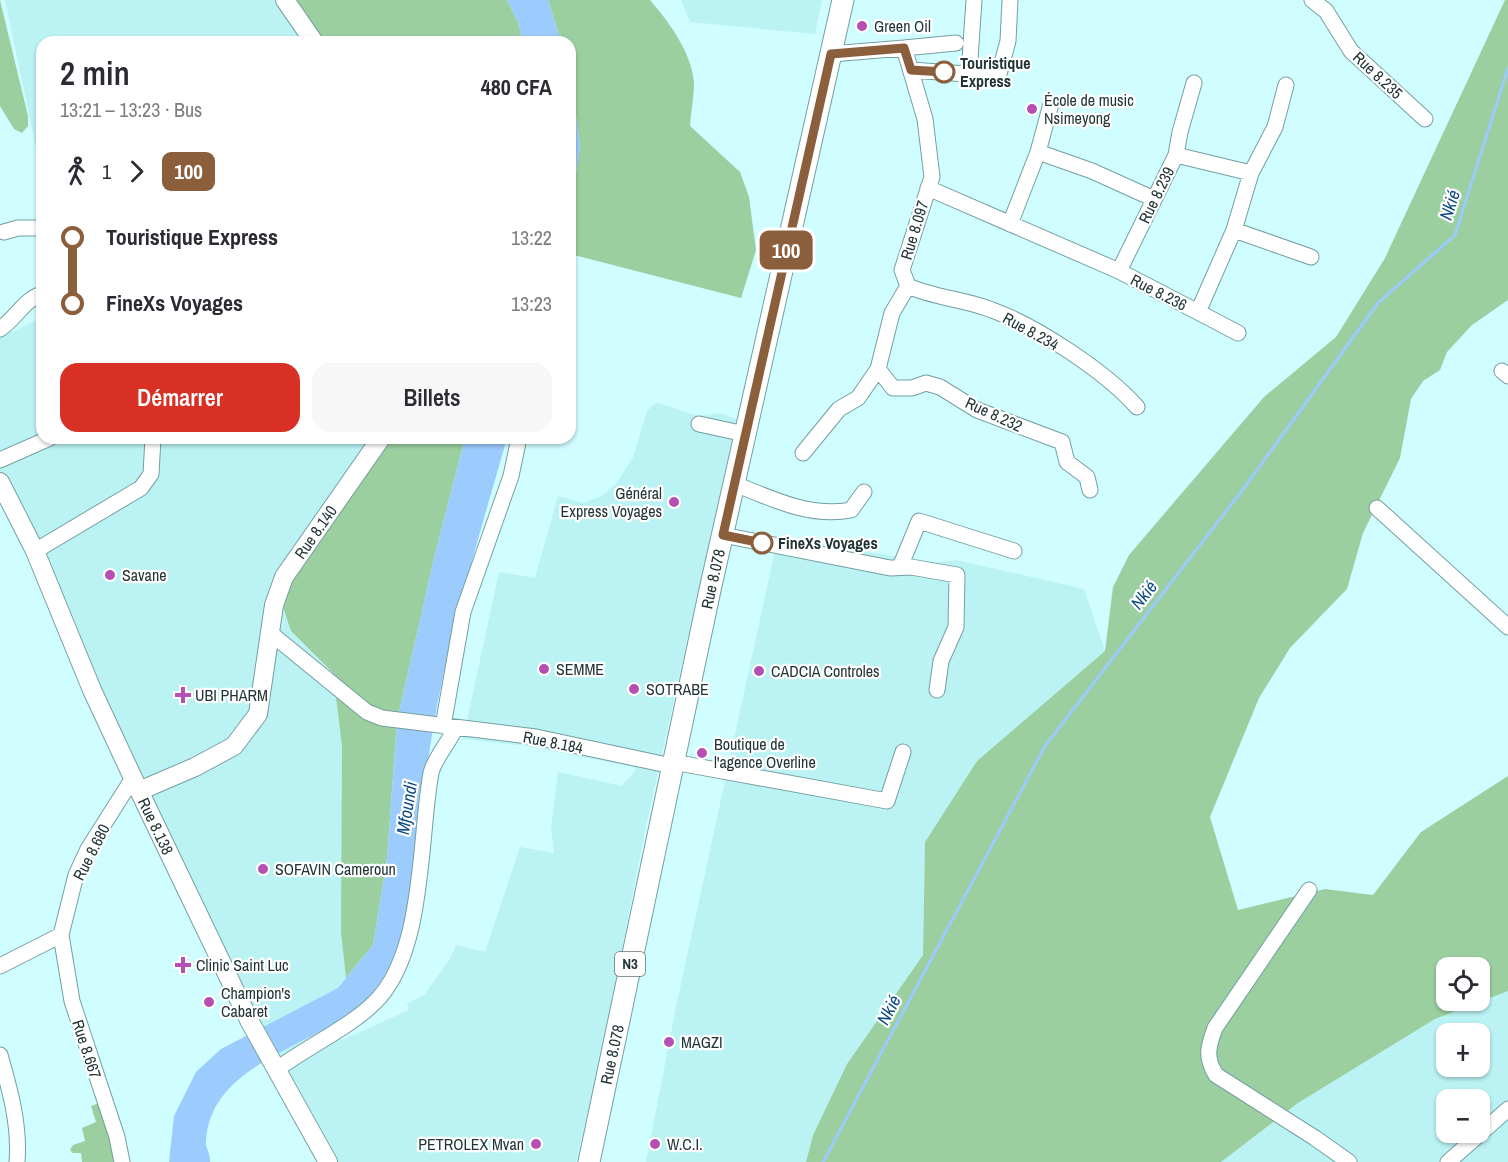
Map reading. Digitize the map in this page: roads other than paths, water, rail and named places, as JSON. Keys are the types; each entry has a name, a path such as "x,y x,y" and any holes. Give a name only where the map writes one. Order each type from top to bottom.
{"highway":[{"name":"Rue 8.078","path":"589,1162 672,764 843,0"}],"main road":[{"path":"285,0 310,36"},
{"name":"Rue 8.140","path":"136,784 195,767 234,746 258,714 274,605 284,577 315,528 377,444"},
{"name":"Rue 8.138","path":"0,482 35,551 92,690 249,1022 328,1162"}],"street":[{"path":"969,74 974,0"},
{"path":"911,70 994,76 1001,69 1008,41 1010,0"},
{"name":"Rue 8.235","path":"1312,0 1326,10 1351,51 1425,120"},
{"path":"831,54 956,43"},
{"name":"Rue 8.097","path":"803,453 840,409 858,398 878,369 892,313 908,286 902,270 932,177 925,119 904,48"},
{"path":"1176,155 1179,132 1194,83"},
{"name":"Rue 8.236","path":"928,188 1119,271 1198,312 1234,230 1251,173 1275,127 1286,85"},
{"path":"1010,224 1038,152 1051,104"},
{"path":"1038,152 1092,171 1154,199"},
{"name":"Rue 8.239","path":"1119,271 1176,155 1251,173"},
{"path":"4,232 18,228 36,228"},
{"path":"1234,230 1311,257"},
{"name":"Rue 8.234","path":"908,286 994,310 1086,363 1120,388 1137,407"},
{"path":"0,328 20,313 28,300 36,297"},
{"path":"1198,312 1238,333"},
{"name":"Rue 8.232","path":"878,369 893,388 912,388 926,383 940,387 977,410 1062,442 1067,462 1087,477 1090,490"},
{"path":"699,424 745,434"},
{"path":"0,460 37,444"},
{"path":"35,551 58,535 91,519 141,488 151,474 153,444"},
{"path":"274,1067 375,1003 395,973 408,939 432,770 444,727 463,612 510,476 518,444"},
{"path":"735,484 800,508 829,513 851,510 864,492"},
{"path":"1377,508 1507,624"},
{"path":"900,567 919,521 1014,551"},
{"path":"723,535 890,568 900,567 957,575 956,627 941,661 937,690"},
{"name":"Rue 8.184","path":"269,632 367,712 397,721 536,737 672,764 887,801 903,752"},
{"name":"Rue 8.680","path":"61,935 76,875 88,849 136,784"},
{"path":"1309,890 1215,1028 1208,1046 1208,1061 1216,1075 1349,1162"},
{"path":"0,966 61,935"},
{"name":"Rue 8.667","path":"61,935 72,1001 117,1137 122,1162"},
{"path":"0,1055 12,1096 17,1162"},
{"path":"1448,1162 1508,1109"}],"water":[{"path":"507,0 548,0 559,36 522,36 518,22"},
{"path":"576,116 580,146 576,172"},
{"name":"Mfoundi","path":"463,444 505,444 466,582 440,691 407,908 402,934 389,972 371,997 346,1016 257,1066 232,1085 214,1110 206,1141 210,1162 169,1162 174,1116 196,1072 221,1049 338,988 373,945 387,859 397,721 435,554"}],"waterway":[{"name":"Nkié","path":"823,1162 1045,746 1244,488 1378,303 1455,235 1508,68"}],"place":[{"name":"Green Oil","path":"862,26"},
{"name":"Touristique Express","path":"944,72"},
{"name":"École de music Nsimeyong","path":"1032,109"},
{"name":"Général Express Voyages","path":"674,502"},
{"name":"FineXs Voyages","path":"762,543"},
{"name":"Savane","path":"110,575"},
{"name":"SEMME","path":"544,669"},
{"name":"CADCIA Controles","path":"759,671"},
{"name":"SOTRABE","path":"634,689"},
{"name":"UBI PHARM","path":"183,695"},
{"name":"Boutique de l'agence Overline","path":"702,753"},
{"name":"SOFAVIN Cameroun","path":"263,869"},
{"name":"Clinic Saint Luc","path":"183,965"},
{"name":"Champion's Cabaret","path":"209,1002"},
{"name":"MAGZI","path":"669,1042"},
{"name":"PETROLEX Mvan","path":"536,1144"},
{"name":"W.C.I.","path":"655,1144"}]}
